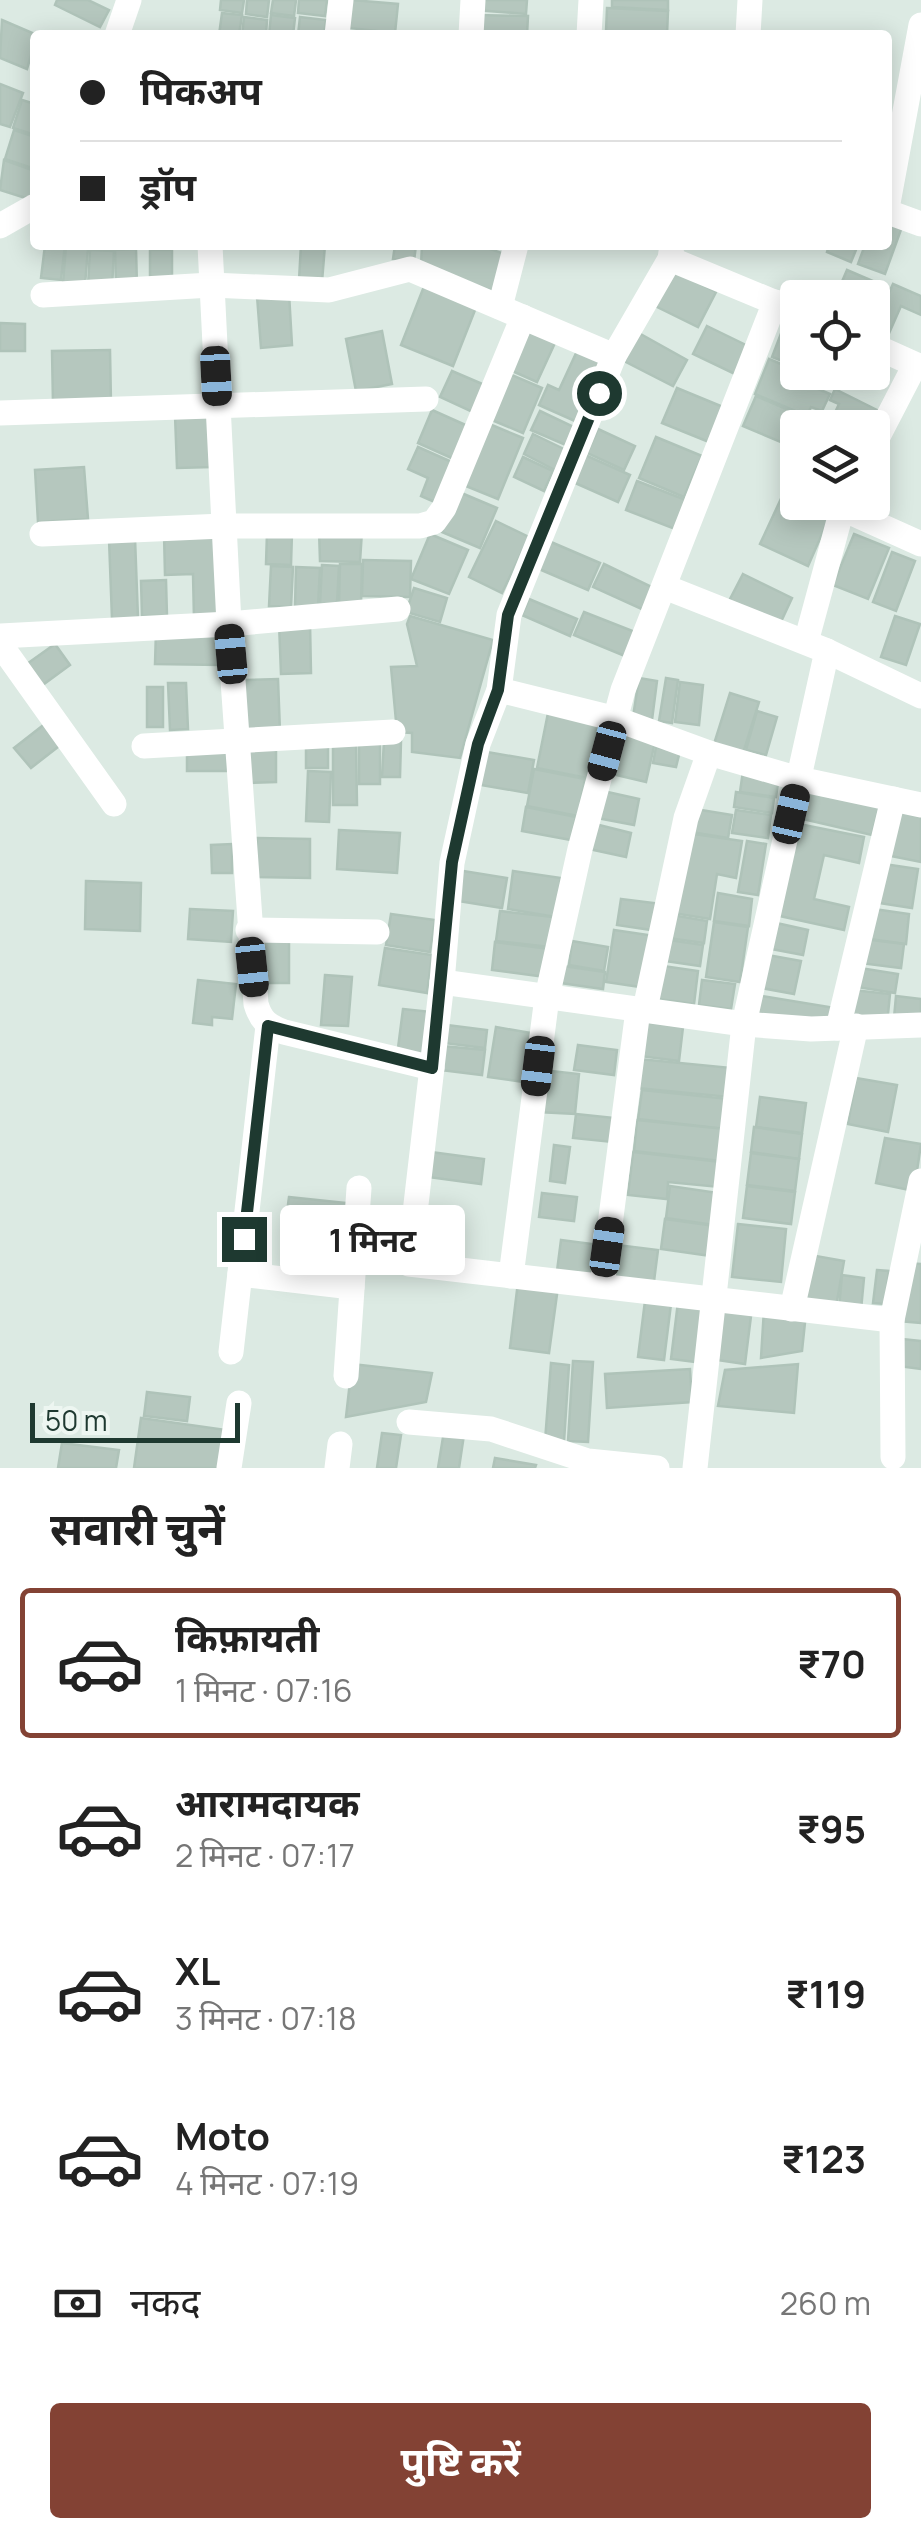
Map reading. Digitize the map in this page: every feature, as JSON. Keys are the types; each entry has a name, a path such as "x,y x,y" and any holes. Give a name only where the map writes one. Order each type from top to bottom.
{"street":[{"path":"119,30 129,0"},
{"path":"338,30 340,0"},
{"path":"472,30 473,0"},
{"path":"589,30 591,0"},
{"path":"748,30 750,0"},
{"path":"892,184 921,25"},
{"path":"0,226 30,209"},
{"path":"892,213 921,224"},
{"path":"210,250 223,526 256,1004 268,1026 432,1068"},
{"path":"42,534 223,526 420,526 434,522 444,508 511,312 516,250"},
{"path":"780,303 671,252 614,356 508,615 498,690 478,744 452,862 409,1264 892,1320"},
{"path":"43,294 210,285 330,290 410,269 614,356"},
{"path":"511,1276 547,996 580,849 623,690 735,398 780,317"},
{"path":"890,353 918,366 890,416"},
{"path":"0,414 426,399"},
{"path":"695,1468 744,1024 799,779 816,647 839,520"},
{"path":"872,520 921,544"},
{"path":"665,588 816,647 921,696"},
{"path":"0,636 398,610"},
{"path":"0,644 114,804"},
{"path":"498,690 616,719 709,753 799,779 921,805"},
{"path":"144,746 393,732"},
{"path":"602,1286 642,1010 686,818 709,753"},
{"path":"792,1309 893,799"},
{"path":"248,930 377,932"},
{"path":"442,982 744,1024 811,1029 921,1025"},
{"path":"231,1352 268,1026"},
{"path":"893,1457 892,1320 921,1181"},
{"path":"346,1376 360,1188"},
{"path":"240,1274 352,1287"},
{"path":"230,1468 239,1403"},
{"path":"408,1422 491,1429 588,1461 656,1468"}],"building":[{"path":"57,0 88,0 109,10 100,27 55,5"},
{"path":"221,0 244,0 242,13 220,10"},
{"path":"247,0 269,0 267,17 246,14"},
{"path":"273,0 296,0 294,16 271,13"},
{"path":"299,0 327,0 325,16 298,13"},
{"path":"352,0 398,4 395,30 349,28"},
{"path":"477,0 527,0 526,14 476,10"},
{"path":"612,0 668,0 668,10 612,7"},
{"path":"607,8 668,11 667,30 606,30"},
{"path":"222,13 242,15 240,30 220,30"},
{"path":"271,15 295,18 294,30 270,30"},
{"path":"476,15 528,16 527,30 476,30"},
{"path":"244,17 267,20 266,30 243,30"},
{"path":"300,17 326,20 325,30 299,30"},
{"path":"2,20 30,32 27,69 0,58"},
{"path":"0,84 23,93 10,127 0,124"},
{"path":"22,100 30,102 30,133 13,128"},
{"path":"14,130 30,135 30,167 5,159"},
{"path":"4,160 30,169 30,199 0,190"},
{"path":"892,220 903,224 885,274 858,264 863,250 892,250"},
{"path":"44,250 64,250 61,280 41,278"},
{"path":"66,250 88,250 85,285 63,283"},
{"path":"90,250 114,251 112,288 88,286"},
{"path":"115,250 136,250 137,285 116,286"},
{"path":"150,250 172,250 172,284 150,284"},
{"path":"301,250 325,250 322,282 299,280"},
{"path":"394,250 415,250 414,261 393,259"},
{"path":"422,250 502,253 496,292 421,266"},
{"path":"828,250 856,250 851,262"},
{"path":"667,268 716,292 698,327 649,303"},
{"path":"847,270 870,280 843,280"},
{"path":"425,284 477,305 453,366 401,345"},
{"path":"893,284 921,296 921,315 901,306 890,331"},
{"path":"289,293 292,345 261,348 257,296"},
{"path":"0,323 25,324 25,351 0,351"},
{"path":"707,326 748,346 735,374 693,354"},
{"path":"382,331 392,384 356,391 346,339"},
{"path":"527,331 555,343 537,382 510,370"},
{"path":"637,332 687,360 673,386 622,360"},
{"path":"780,336 780,360 772,357"},
{"path":"578,349 602,360 575,421 539,405 548,385 559,390"},
{"path":"110,350 111,403 53,404 52,351"},
{"path":"769,359 780,364 780,390 820,390 830,394 822,410 793,410 755,394"},
{"path":"452,371 487,386 475,413 440,397"},
{"path":"507,373 542,388 523,433 487,418"},
{"path":"677,388 728,409 714,444 662,423"},
{"path":"837,390 877,410 836,410 839,404 830,400"},
{"path":"756,396 789,410 780,410 780,442 743,426"},
{"path":"432,410 470,427 456,460 418,443"},
{"path":"540,411 574,427 566,445 531,430"},
{"path":"210,414 212,467 177,468 175,415"},
{"path":"487,423 523,438 498,499 461,484"},
{"path":"598,429 635,446 624,470 587,453"},
{"path":"533,434 566,450 557,471 524,454"},
{"path":"656,437 702,456 684,497 639,478"},
{"path":"418,447 454,463 437,503 421,496 428,478 408,469"},
{"path":"585,455 630,475 618,502 573,482"},
{"path":"523,457 553,471 544,491 514,477"},
{"path":"84,467 88,519 38,522 35,470"},
{"path":"637,481 691,502 680,531 626,510"},
{"path":"459,492 497,508 480,548 442,532"},
{"path":"780,501 780,520 828,520 808,566 760,544"},
{"path":"496,521 529,537 502,593 469,577"},
{"path":"319,530 362,531 360,562 320,561"},
{"path":"219,532 222,618 194,619 193,574 165,575 164,533"},
{"path":"267,533 292,533 291,565 266,564"},
{"path":"430,534 468,550 449,594 411,579"},
{"path":"854,534 889,548 868,599 833,585"},
{"path":"135,538 138,618 112,619 109,539"},
{"path":"551,542 600,563 588,590 539,569"},
{"path":"892,552 915,561 896,611 873,602"},
{"path":"363,560 411,561 410,597 362,596"},
{"path":"340,564 362,564 361,604 339,604"},
{"path":"604,564 654,588 644,610 593,587"},
{"path":"322,565 339,566 337,604 320,604"},
{"path":"271,566 293,567 291,607 269,606"},
{"path":"296,567 320,568 318,607 295,606"},
{"path":"743,574 792,598 779,626 729,601"},
{"path":"166,580 167,616 142,616 141,581"},
{"path":"414,588 447,598 440,622 406,612"},
{"path":"529,599 577,619 570,636 522,615"},
{"path":"584,612 635,632 625,656 574,635"},
{"path":"410,616 493,640 460,758 412,752 412,733 397,732 391,667 417,666 407,624"},
{"path":"895,616 920,624 906,665 881,657"},
{"path":"279,623 310,623 311,673 281,674"},
{"path":"220,628 220,665 155,664 156,631"},
{"path":"55,644 70,665 40,687 24,666"},
{"path":"639,678 657,681 652,720 633,717"},
{"path":"666,678 678,680 672,723 659,721"},
{"path":"278,679 280,732 246,734 243,680"},
{"path":"680,682 703,685 699,725 675,722"},
{"path":"168,683 186,683 188,729 170,730"},
{"path":"147,687 163,687 163,727 147,727"},
{"path":"730,693 759,702 743,753 714,744"},
{"path":"757,711 777,717 766,755 746,750"},
{"path":"548,713 598,723 587,778 537,768"},
{"path":"46,723 63,743 31,768 14,748"},
{"path":"617,733 655,742 646,782 608,773"},
{"path":"333,738 356,738 357,805 333,805"},
{"path":"306,739 328,739 328,768 306,768"},
{"path":"384,740 401,741 400,777 382,777"},
{"path":"359,741 380,741 380,784 359,784"},
{"path":"276,744 276,782 247,783 247,745"},
{"path":"656,747 680,751 676,767 653,763"},
{"path":"187,748 227,748 227,771 187,771"},
{"path":"487,752 534,760 528,793 481,785"},
{"path":"534,769 585,779 578,816 527,806"},
{"path":"308,771 331,772 329,822 306,821"},
{"path":"743,771 779,776 776,797 740,792"},
{"path":"603,791 639,799 634,825 597,818"},
{"path":"736,792 774,798 772,813 734,807"},
{"path":"810,792 879,807 872,835 803,819"},
{"path":"526,807 576,817 571,840 522,831"},
{"path":"695,809 732,815 728,838 691,832"},
{"path":"736,810 771,815 768,838 732,833"},
{"path":"896,811 921,817 921,862 886,855"},
{"path":"794,823 864,837 859,863 824,855 814,899 849,907 844,930 775,915"},
{"path":"595,824 631,833 626,857 589,849"},
{"path":"339,830 400,833 397,873 337,869"},
{"path":"687,833 742,841 736,878 717,874 710,919 673,913"},
{"path":"257,838 310,839 310,878 256,877"},
{"path":"747,841 766,844 758,895 738,892"},
{"path":"232,844 232,873 212,873 211,845"},
{"path":"884,864 918,869 912,908 879,903"},
{"path":"457,870 507,878 502,908 452,900"},
{"path":"513,871 561,878 556,917 508,909"},
{"path":"86,881 141,883 140,931 85,929"},
{"path":"718,893 752,899 749,926 714,921"},
{"path":"621,899 662,904 658,931 617,925"},
{"path":"190,909 233,911 231,942 188,939"},
{"path":"874,909 909,914 906,944 870,939"},
{"path":"500,911 553,917 550,947 496,941"},
{"path":"391,914 435,920 430,952 386,945"},
{"path":"672,915 707,921 704,943 668,938"},
{"path":"714,922 748,927 740,982 706,977"},
{"path":"772,922 808,930 803,955 766,948"},
{"path":"614,930 655,936 647,988 606,982"},
{"path":"262,938 289,938 289,983 262,983"},
{"path":"863,939 904,944 901,968 860,963"},
{"path":"669,940 703,945 700,966 665,961"},
{"path":"572,941 608,947 604,971 569,965"},
{"path":"495,942 550,949 546,977 492,970"},
{"path":"385,948 432,955 427,993 379,985"},
{"path":"762,954 801,961 794,994 756,987"},
{"path":"656,965 698,971 694,1004 651,998"},
{"path":"563,966 605,972 603,989 560,983"},
{"path":"860,968 898,974 895,993 857,987"},
{"path":"325,975 352,977 348,1026 321,1025"},
{"path":"198,980 236,984 232,1019 212,1017 212,1025 193,1023"},
{"path":"702,980 735,984 731,1009 699,1005"},
{"path":"853,990 890,994 887,1024 851,1020"},
{"path":"756,995 835,1008 832,1026 753,1012"},
{"path":"896,996 921,999 921,1021 894,1018"},
{"path":"403,1009 432,1012 426,1059 397,1056"},
{"path":"644,1022 683,1027 679,1061 640,1056"},
{"path":"447,1025 487,1030 485,1048 444,1043"},
{"path":"496,1027 531,1033 524,1082 488,1077"},
{"path":"578,1045 617,1050 614,1075 574,1070"},
{"path":"442,1046 485,1050 482,1075 440,1070"},
{"path":"639,1059 732,1068 729,1097 637,1088"},
{"path":"542,1070 579,1074 575,1114 538,1112"},
{"path":"856,1078 897,1085 888,1132 848,1124"},
{"path":"642,1090 729,1099 726,1129 638,1119"},
{"path":"760,1097 806,1103 802,1133 756,1127"},
{"path":"576,1114 615,1118 612,1142 573,1138"},
{"path":"637,1120 725,1129 721,1161 634,1151"},
{"path":"754,1127 802,1134 799,1159 751,1152"},
{"path":"885,1138 921,1144 914,1191 876,1183"},
{"path":"554,1145 570,1147 565,1183 550,1181"},
{"path":"431,1152 484,1159 481,1184 428,1177"},
{"path":"633,1152 721,1162 719,1187 668,1182 667,1199 628,1195"},
{"path":"751,1153 799,1159 795,1191 747,1185"},
{"path":"670,1186 718,1193 714,1225 666,1218"},
{"path":"747,1186 795,1192 791,1224 743,1218"},
{"path":"542,1193 577,1197 574,1221 539,1217"},
{"path":"289,1197 347,1203 344,1234 285,1227"},
{"path":"665,1219 715,1226 711,1256 661,1249"},
{"path":"738,1224 786,1229 781,1282 732,1277"},
{"path":"426,1232 463,1236 461,1267 423,1263"},
{"path":"561,1240 600,1245 596,1276 557,1271"},
{"path":"617,1245 658,1250 653,1289 612,1284"},
{"path":"810,1255 844,1261 836,1307 802,1301"},
{"path":"905,1263 921,1264 921,1323 899,1321"},
{"path":"877,1270 889,1271 885,1304 873,1303"},
{"path":"842,1275 864,1278 861,1310 839,1308"},
{"path":"518,1282 558,1287 549,1353 510,1348"},
{"path":"645,1301 671,1304 664,1360 638,1357"},
{"path":"678,1302 703,1305 696,1362 671,1359"},
{"path":"724,1304 752,1308 745,1364 717,1360"},
{"path":"764,1309 806,1313 802,1351 761,1358"},
{"path":"902,1339 921,1341 921,1369 898,1366"},
{"path":"573,1361 593,1362 588,1442 568,1441"},
{"path":"551,1363 569,1365 564,1442 545,1441"},
{"path":"352,1364 432,1373 426,1402 346,1417"},
{"path":"798,1364 794,1413 718,1406 725,1370"},
{"path":"690,1369 692,1402 607,1408 605,1374"},
{"path":"147,1392 190,1397 187,1421 144,1416"},
{"path":"141,1418 226,1430 220,1468 134,1468"},
{"path":"445,1425 465,1428 459,1468 438,1468"},
{"path":"382,1433 401,1435 396,1468 377,1468"},
{"path":"62,1443 119,1450 116,1468 58,1468"},
{"path":"495,1458 536,1465 493,1468"}],"route":[{"path":"244,1239 268,1026 432,1068 452,862 478,744 498,690 508,615 599,393"}]}
